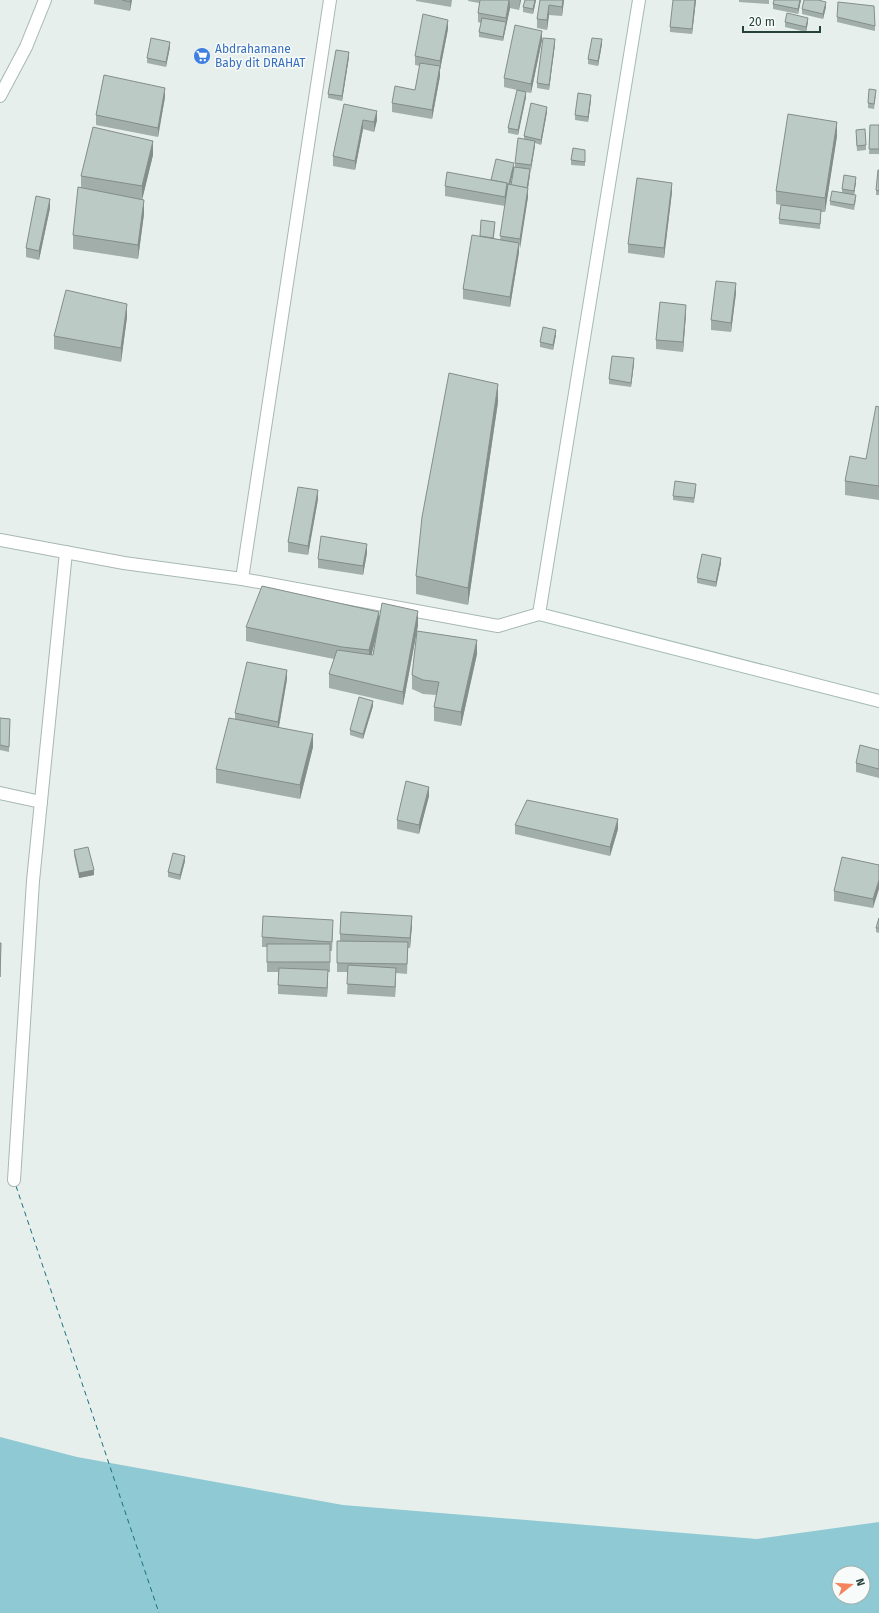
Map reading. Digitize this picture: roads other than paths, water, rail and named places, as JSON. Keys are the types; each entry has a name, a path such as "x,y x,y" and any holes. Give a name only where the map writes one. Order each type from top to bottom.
{"street":[{"path":"0,96 26,47 45,0"},
{"path":"242,579 330,0"},
{"path":"539,614 639,0"},
{"path":"0,540 124,563 242,579 498,626 539,614 879,701"},
{"path":"14,1180 33,881 66,552"},
{"path":"0,793 41,802"}],"water":[{"path":"0,1437 77,1457 343,1505 757,1539 879,1522 879,1613 0,1613"}],"place":[{"name":"Abdrahamane Baby dit DRAHAT","path":"202,56"}]}
